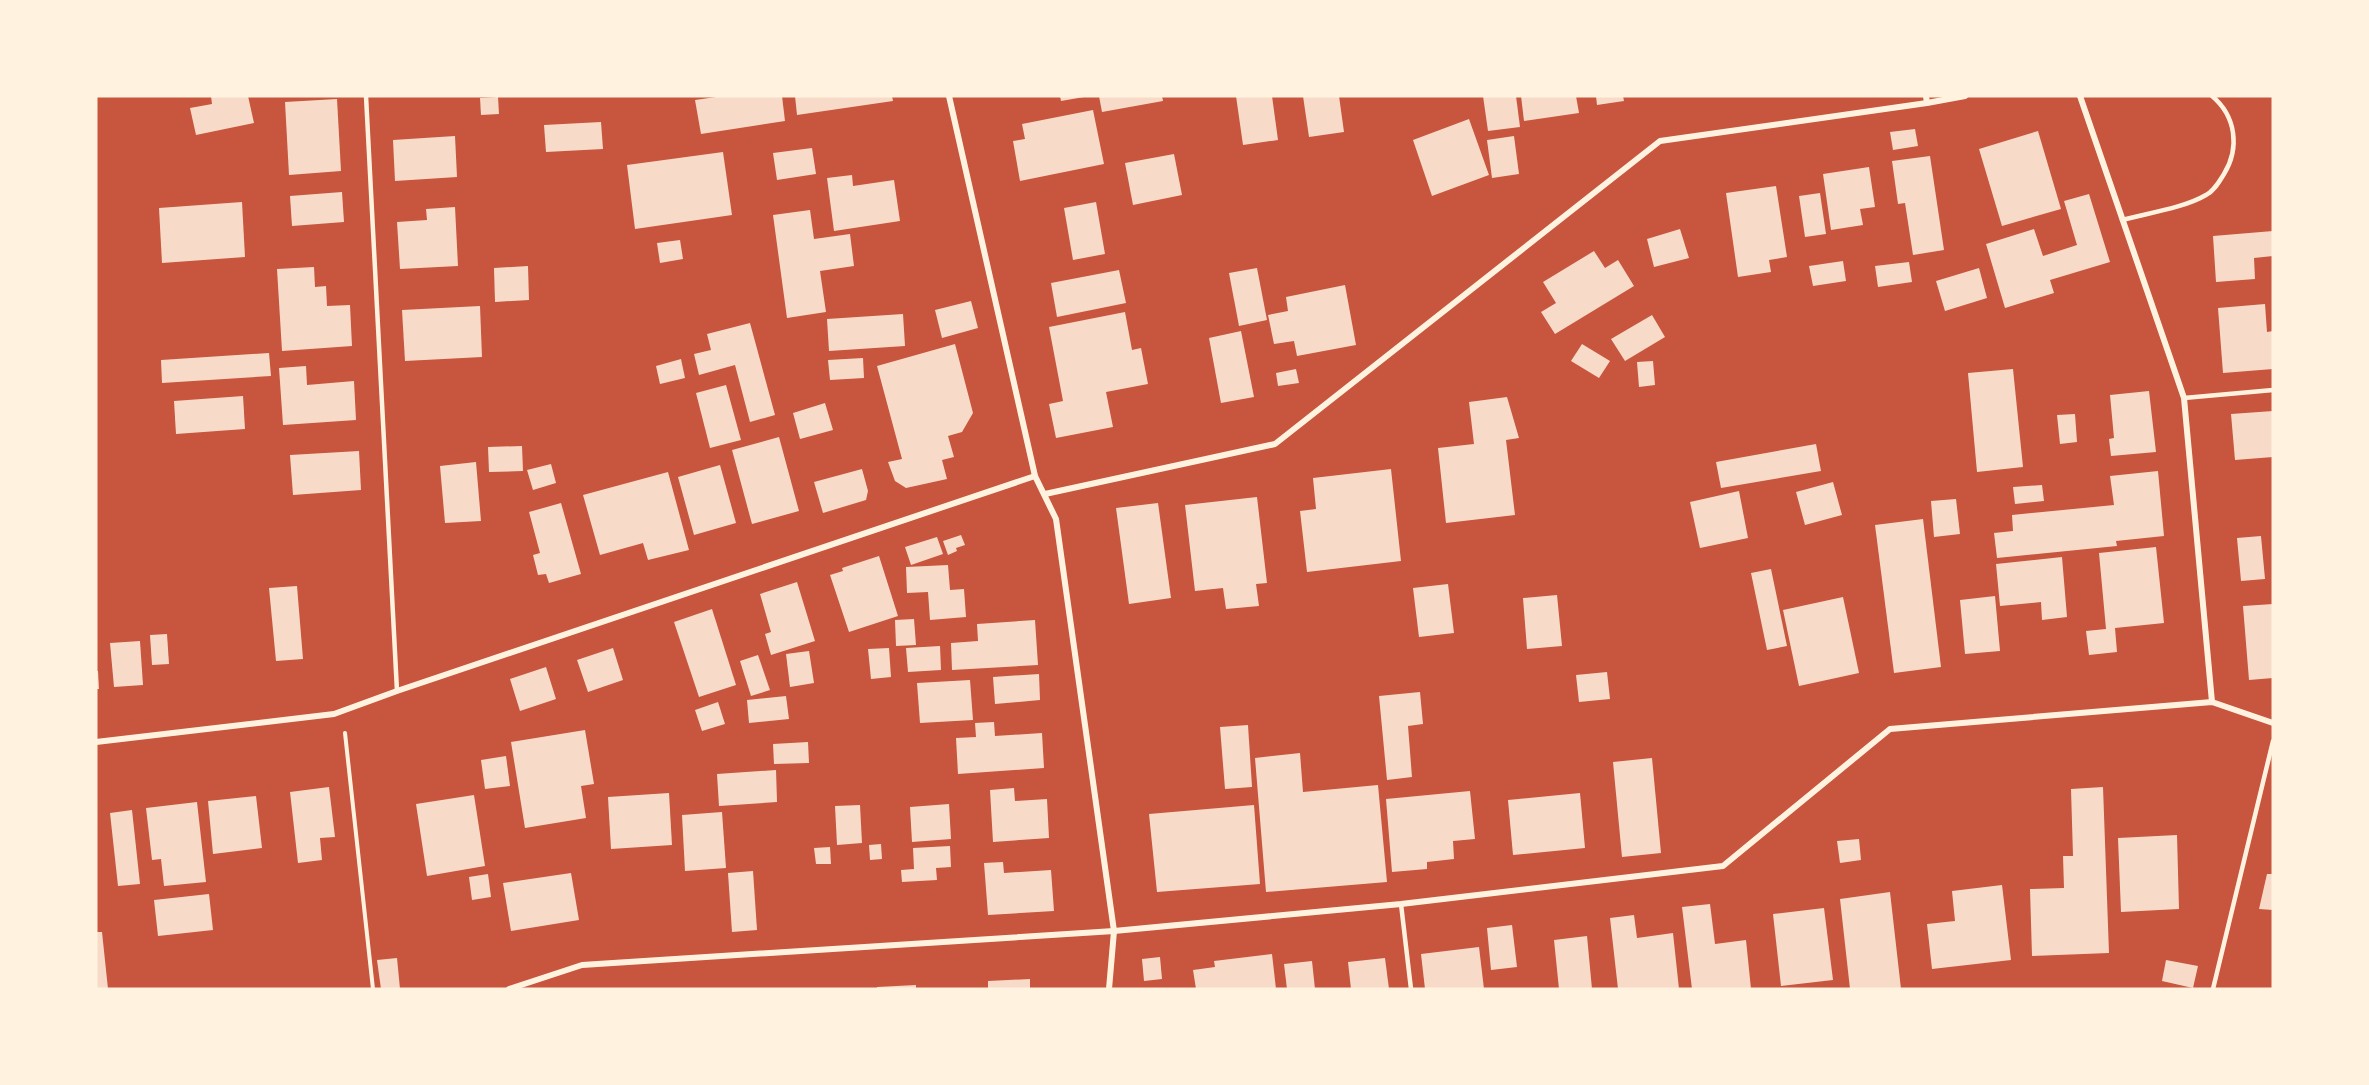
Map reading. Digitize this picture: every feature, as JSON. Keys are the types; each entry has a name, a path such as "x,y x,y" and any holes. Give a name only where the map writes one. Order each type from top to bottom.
{"street":[{"path":"949,96 1035,476 1056,519 1114,931 1109,989"},
{"path":"1045,494 1275,444 1660,141 1926,99 1965,96"},
{"path":"2080,96 2184,398 2212,702"},
{"path":"96,742 334,714 1035,476"},
{"path":"509,989 582,965 1114,931 1401,904 1723,866 1890,729 2212,702 2273,723"}],"lane":[{"path":"366,96 397,691"},
{"path":"2122,220 2195,201 2209,194 2218,184 2233,152 2234,135 2229,117 2222,105 2212,96"},
{"path":"2184,398 2273,390"},
{"path":"2213,989 2273,741"},
{"path":"1401,904 1411,989"}],"path":[{"path":"342,710 373,989"}],"building":[{"path":"211,96 248,96 254,123 196,135 190,108 212,104"},
{"path":"723,96 782,96 785,121 701,134 695,100"},
{"path":"795,96 892,96 893,101 797,115"},
{"path":"1060,96 1084,96 1084,97 1061,101"},
{"path":"1099,96 1162,96 1163,101 1102,112"},
{"path":"1236,96 1272,96 1278,140 1243,145"},
{"path":"1303,96 1339,96 1344,132 1309,137"},
{"path":"1483,96 1516,96 1520,127 1488,131"},
{"path":"1521,96 1576,96 1579,113 1524,121"},
{"path":"1596,96 1623,96 1624,101 1597,105"},
{"path":"498,97 499,114 481,115 480,98"},
{"path":"337,99 341,171 289,175 285,102"},
{"path":"1093,110 1104,164 1020,181 1013,141 1025,139 1022,124"},
{"path":"1469,119 1489,175 1432,196 1413,140"},
{"path":"601,122 603,149 546,152 544,125"},
{"path":"1915,129 1918,146 1893,150 1890,132"},
{"path":"2038,131 2061,209 2002,226 1979,149"},
{"path":"455,136 457,177 395,181 393,140"},
{"path":"1514,136 1519,174 1492,178 1487,140"},
{"path":"812,148 816,174 777,180 773,153"},
{"path":"723,152 732,215 635,229 627,165"},
{"path":"1174,154 1182,195 1133,205 1125,163"},
{"path":"1930,156 1944,250 1913,255 1905,203 1898,204 1892,161"},
{"path":"1869,167 1875,207 1860,209 1863,225 1831,230 1823,174"},
{"path":"852,175 853,186 894,180 900,221 834,231 827,178"},
{"path":"1776,186 1787,257 1769,260 1771,272 1738,277 1726,193"},
{"path":"342,192 344,222 292,226 290,196"},
{"path":"1820,193 1826,234 1805,237 1799,196"},
{"path":"2089,194 2110,262 2050,280 2054,293 2005,308 1986,244 2034,229 2043,256 2077,245 2064,201"},
{"path":"242,202 245,257 162,263 159,208"},
{"path":"1096,202 1105,254 1073,260 1064,208"},
{"path":"455,207 458,266 400,269 397,222 427,220 426,209"},
{"path":"810,210 814,239 850,234 854,266 820,271 826,312 787,318 773,215"},
{"path":"1680,229 1689,258 1654,267 1647,239"},
{"path":"2273,231 2273,256 2254,258 2255,279 2216,282 2213,236"},
{"path":"680,240 683,259 660,263 657,243"},
{"path":"1594,251 1605,268 1618,260 1634,286 1555,334 1541,312 1556,303 1543,282"},
{"path":"1843,261 1846,281 1813,286 1809,266"},
{"path":"1909,262 1912,282 1878,287 1875,266"},
{"path":"528,266 529,300 495,302 494,268"},
{"path":"314,267 315,287 326,286 327,306 350,305 352,346 282,351 277,269"},
{"path":"1257,268 1267,320 1239,326 1229,273"},
{"path":"1979,268 1987,298 1945,311 1936,281"},
{"path":"1119,270 1126,303 1057,317 1051,283"},
{"path":"1345,285 1356,345 1297,356 1294,341 1274,344 1268,315 1288,311 1286,297"},
{"path":"971,301 978,328 942,338 935,310"},
{"path":"2265,304 2267,332 2273,331 2273,369 2223,373 2218,308"},
{"path":"480,306 482,357 405,361 402,310"},
{"path":"1125,312 1132,350 1141,348 1148,384 1106,392 1113,427 1056,438 1049,404 1063,401 1049,327"},
{"path":"903,314 905,346 829,351 827,319"},
{"path":"1652,315 1665,337 1625,361 1611,339"},
{"path":"750,323 775,415 750,422 735,365 699,375 694,354 711,350 707,334"},
{"path":"1241,331 1254,397 1221,403 1209,338"},
{"path":"955,344 973,413 962,432 948,436 954,457 942,460 947,479 906,488 895,481 888,462 902,459 877,366"},
{"path":"1582,344 1610,361 1599,378 1571,361"},
{"path":"269,353 271,376 162,383 161,360"},
{"path":"863,358 864,378 830,380 828,360"},
{"path":"681,359 685,378 660,384 656,366"},
{"path":"1653,361 1655,385 1639,387 1637,362"},
{"path":"306,366 307,385 354,381 356,420 283,425 279,368"},
{"path":"1296,369 1299,383 1278,386 1276,373"},
{"path":"2013,369 2023,467 1977,472 1968,373"},
{"path":"726,385 741,440 710,448 696,393"},
{"path":"2149,391 2156,452 2111,456 2109,439 2114,438 2110,395"},
{"path":"243,396 245,429 176,434 174,401"},
{"path":"1507,397 1519,438 1506,440 1515,515 1446,523 1438,448 1474,444 1469,402"},
{"path":"825,403 833,430 800,439 793,413"},
{"path":"2273,411 2273,457 2235,460 2231,414"},
{"path":"2075,414 2077,442 2060,444 2057,415"},
{"path":"779,437 799,511 752,524 732,450"},
{"path":"1816,444 1821,471 1721,488 1716,462"},
{"path":"522,446 523,471 489,472 488,447"},
{"path":"359,451 361,490 293,495 290,455"},
{"path":"476,462 481,521 445,523 440,466"},
{"path":"551,464 556,483 533,490 527,470"},
{"path":"720,465 736,523 694,535 678,477"},
{"path":"862,469 868,491 866,500 823,513 814,482"},
{"path":"1391,469 1401,561 1307,572 1300,511 1316,509 1313,478"},
{"path":"2158,471 2164,536 2116,541 2117,546 1997,558 1994,533 2013,531 2012,515 2114,505 2110,476"},
{"path":"668,472 689,550 648,560 643,543 600,555 583,495"},
{"path":"1833,482 1842,515 1805,525 1796,492"},
{"path":"2042,485 2044,501 2015,504 2013,487"},
{"path":"1739,491 1748,538 1700,548 1690,502"},
{"path":"1257,497 1267,583 1256,584 1259,606 1226,609 1223,588 1195,591 1185,505"},
{"path":"1956,499 1960,534 1934,537 1931,501"},
{"path":"561,503 581,574 549,583 546,574 538,575 533,555 540,553 529,512"},
{"path":"1158,503 1171,598 1129,604 1116,508"},
{"path":"1923,519 1941,667 1894,673 1875,525"},
{"path":"961,535 965,545 956,548 957,551 948,555 943,541"},
{"path":"2261,536 2265,579 2241,581 2237,538"},
{"path":"937,537 943,554 911,565 905,547"},
{"path":"2156,547 2164,623 2115,628 2117,652 2089,655 2086,631 2106,629 2099,553"},
{"path":"879,556 898,616 849,632 830,575 843,571 842,568"},
{"path":"2062,557 2067,617 2042,620 2041,602 2000,606 1996,564"},
{"path":"948,565 950,590 964,589 966,617 930,620 928,592 907,593 906,567"},
{"path":"1771,569 1787,646 1767,650 1751,573"},
{"path":"797,582 815,641 771,655 765,634 771,632 760,594"},
{"path":"1448,584 1454,633 1419,637 1413,588"},
{"path":"297,586 303,659 276,661 269,588"},
{"path":"1557,595 1562,646 1527,649 1523,598"},
{"path":"1995,596 2000,651 1965,654 1960,600"},
{"path":"1843,597 1859,673 1799,686 1783,610"},
{"path":"2273,604 2273,678 2249,680 2243,606"},
{"path":"712,609 736,685 699,697 674,622"},
{"path":"914,619 916,645 896,646 895,620"},
{"path":"1035,620 1038,665 952,670 951,643 978,641 977,624"},
{"path":"167,634 169,664 152,665 150,635"},
{"path":"140,641 143,685 114,687 110,643"},
{"path":"940,646 941,670 908,672 906,648"},
{"path":"613,648 623,680 588,692 577,660"},
{"path":"889,648 891,677 871,679 868,649"},
{"path":"809,651 814,683 790,687 786,654"},
{"path":"758,655 770,690 751,696 740,661"},
{"path":"546,667 556,699 520,711 510,679"},
{"path":"96,671 98,671 99,689 96,689"},
{"path":"1607,672 1610,699 1579,702 1576,675"},
{"path":"1039,674 1040,700 995,704 993,677"},
{"path":"970,680 973,720 920,723 917,683"},
{"path":"1420,692 1423,724 1408,726 1412,777 1387,780 1379,696"},
{"path":"786,696 789,719 749,723 747,700"},
{"path":"718,702 725,724 702,731 695,710"},
{"path":"994,722 995,736 1042,733 1044,768 958,774 956,738 976,737 975,723"},
{"path":"1248,725 1252,787 1225,789 1220,727"},
{"path":"585,730 594,784 581,786 586,818 525,828 511,742"},
{"path":"808,742 809,763 774,764 773,744"},
{"path":"1300,753 1303,792 1378,785 1387,882 1266,892 1255,758"},
{"path":"506,756 510,786 485,789 481,760"},
{"path":"1652,758 1661,853 1622,857 1613,762"},
{"path":"776,770 777,802 719,806 717,774"},
{"path":"329,787 335,837 320,838 322,860 298,863 290,792"},
{"path":"2103,787 2109,953 2032,956 2030,889 2064,888 2063,856 2073,856 2071,789"},
{"path":"1014,788 1015,801 1047,799 1049,838 993,842 990,790"},
{"path":"1470,791 1475,839 1453,841 1454,859 1427,862 1427,869 1392,872 1386,799"},
{"path":"669,793 672,845 611,849 608,797"},
{"path":"1580,793 1585,848 1513,855 1508,800"},
{"path":"474,795 485,866 427,876 416,804"},
{"path":"256,796 262,848 213,854 208,801"},
{"path":"197,802 206,882 164,886 161,859 152,860 146,808"},
{"path":"949,804 951,839 912,842 910,807"},
{"path":"860,805 862,843 837,845 835,806"},
{"path":"1254,805 1260,884 1157,892 1149,814"},
{"path":"132,810 140,884 118,886 110,813"},
{"path":"722,812 726,868 685,871 682,815"},
{"path":"2177,835 2179,909 2121,912 2118,838"},
{"path":"1859,839 1861,860 1840,863 1837,841"},
{"path":"881,844 882,859 870,860 869,845"},
{"path":"950,846 951,867 936,868 937,880 902,882 901,870 914,869 913,848"},
{"path":"830,847 831,864 816,864 814,848"},
{"path":"1003,862 1004,873 1051,870 1054,911 988,915 984,863"},
{"path":"753,871 757,930 732,932 728,873"},
{"path":"571,873 579,920 511,931 503,883"},
{"path":"488,874 491,897 472,900 469,877"},
{"path":"2267,874 2273,874 2273,910 2259,909"},
{"path":"2002,885 2011,960 1932,969 1927,924 1955,921 1952,891"},
{"path":"1890,892 1901,989 1850,989 1840,899"},
{"path":"209,894 213,930 158,936 154,900"},
{"path":"1710,904 1715,944 1746,940 1751,989 1692,989 1682,907"},
{"path":"1824,908 1833,980 1781,986 1773,914"},
{"path":"1634,915 1637,938 1673,933 1679,989 1618,989 1610,918"},
{"path":"1512,925 1517,967 1491,970 1487,928"},
{"path":"96,932 102,932 108,989 96,989"},
{"path":"1587,936 1592,989 1559,989 1554,940"},
{"path":"1479,947 1484,989 1425,989 1421,954"},
{"path":"1272,954 1276,989 1196,989 1193,970 1215,967 1214,961"},
{"path":"1160,957 1162,979 1144,981 1142,959"},
{"path":"397,958 400,989 381,989 377,960"},
{"path":"1385,958 1389,989 1351,989 1348,962"},
{"path":"2166,960 2198,966 2193,988 2162,981"},
{"path":"1312,961 1315,989 1287,989 1284,964"},
{"path":"1030,979 1030,989 988,989 988,981"},
{"path":"916,985 916,989 877,989 877,987"}]}
